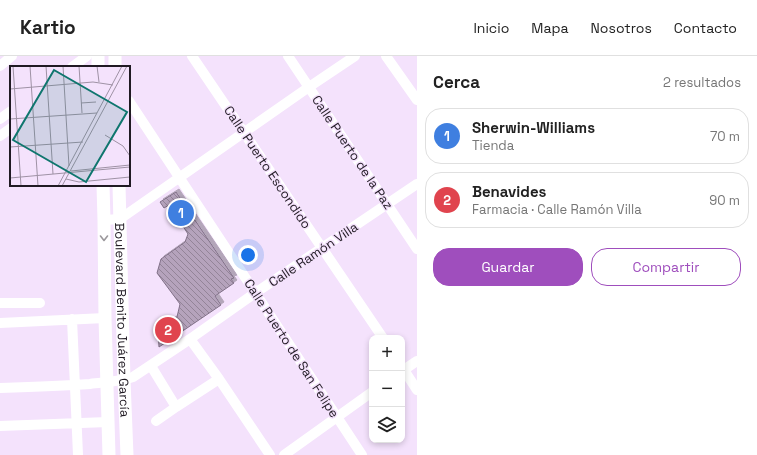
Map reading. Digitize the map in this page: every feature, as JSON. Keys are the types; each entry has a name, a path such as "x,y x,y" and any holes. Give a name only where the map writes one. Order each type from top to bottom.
{"main road":[{"name":"Boulevard Benito Juárez García","path":"102,186 104,220 104,318 109,455"},
{"name":"Boulevard Benito Juárez García","path":"119,186 127,455"}],"street":[{"path":"0,66 12,56"},
{"path":"73,66 87,56"},
{"path":"98,64 111,56"},
{"name":"Calle Puerto Escondido","path":"192,56 245,132 381,335"},
{"name":"Calle Puerto de la Paz","path":"288,56 417,249"},
{"path":"104,220 120,219 355,56"},
{"path":"386,56 417,100"},
{"name":"Calle Puerto de San Felipe","path":"130,103 362,455"},
{"path":"0,119 10,112"},
{"path":"0,136 10,129"},
{"name":"Calle Ramón Villa","path":"0,388 75,385 124,380 133,377 417,184"},
{"path":"0,303 40,304"},
{"path":"0,323 104,318"},
{"path":"72,319 78,455"},
{"path":"190,339 270,455"},
{"path":"405,369 417,361"},
{"path":"151,366 176,407"},
{"path":"404,371 417,390"},
{"path":"156,421 219,379"},
{"path":"284,455 369,394"},
{"path":"0,426 108,422"}],"building":[{"path":"176,192 234,278 231,279 234,283 215,296 221,305 159,347 158,329 177,317 180,304 157,273 161,259 185,242 188,234 169,205 164,208 160,202"}],"place":[{"name":"Sherwin-Williams","path":"181,213"},
{"name":"Benavides","path":"168,330"}]}
